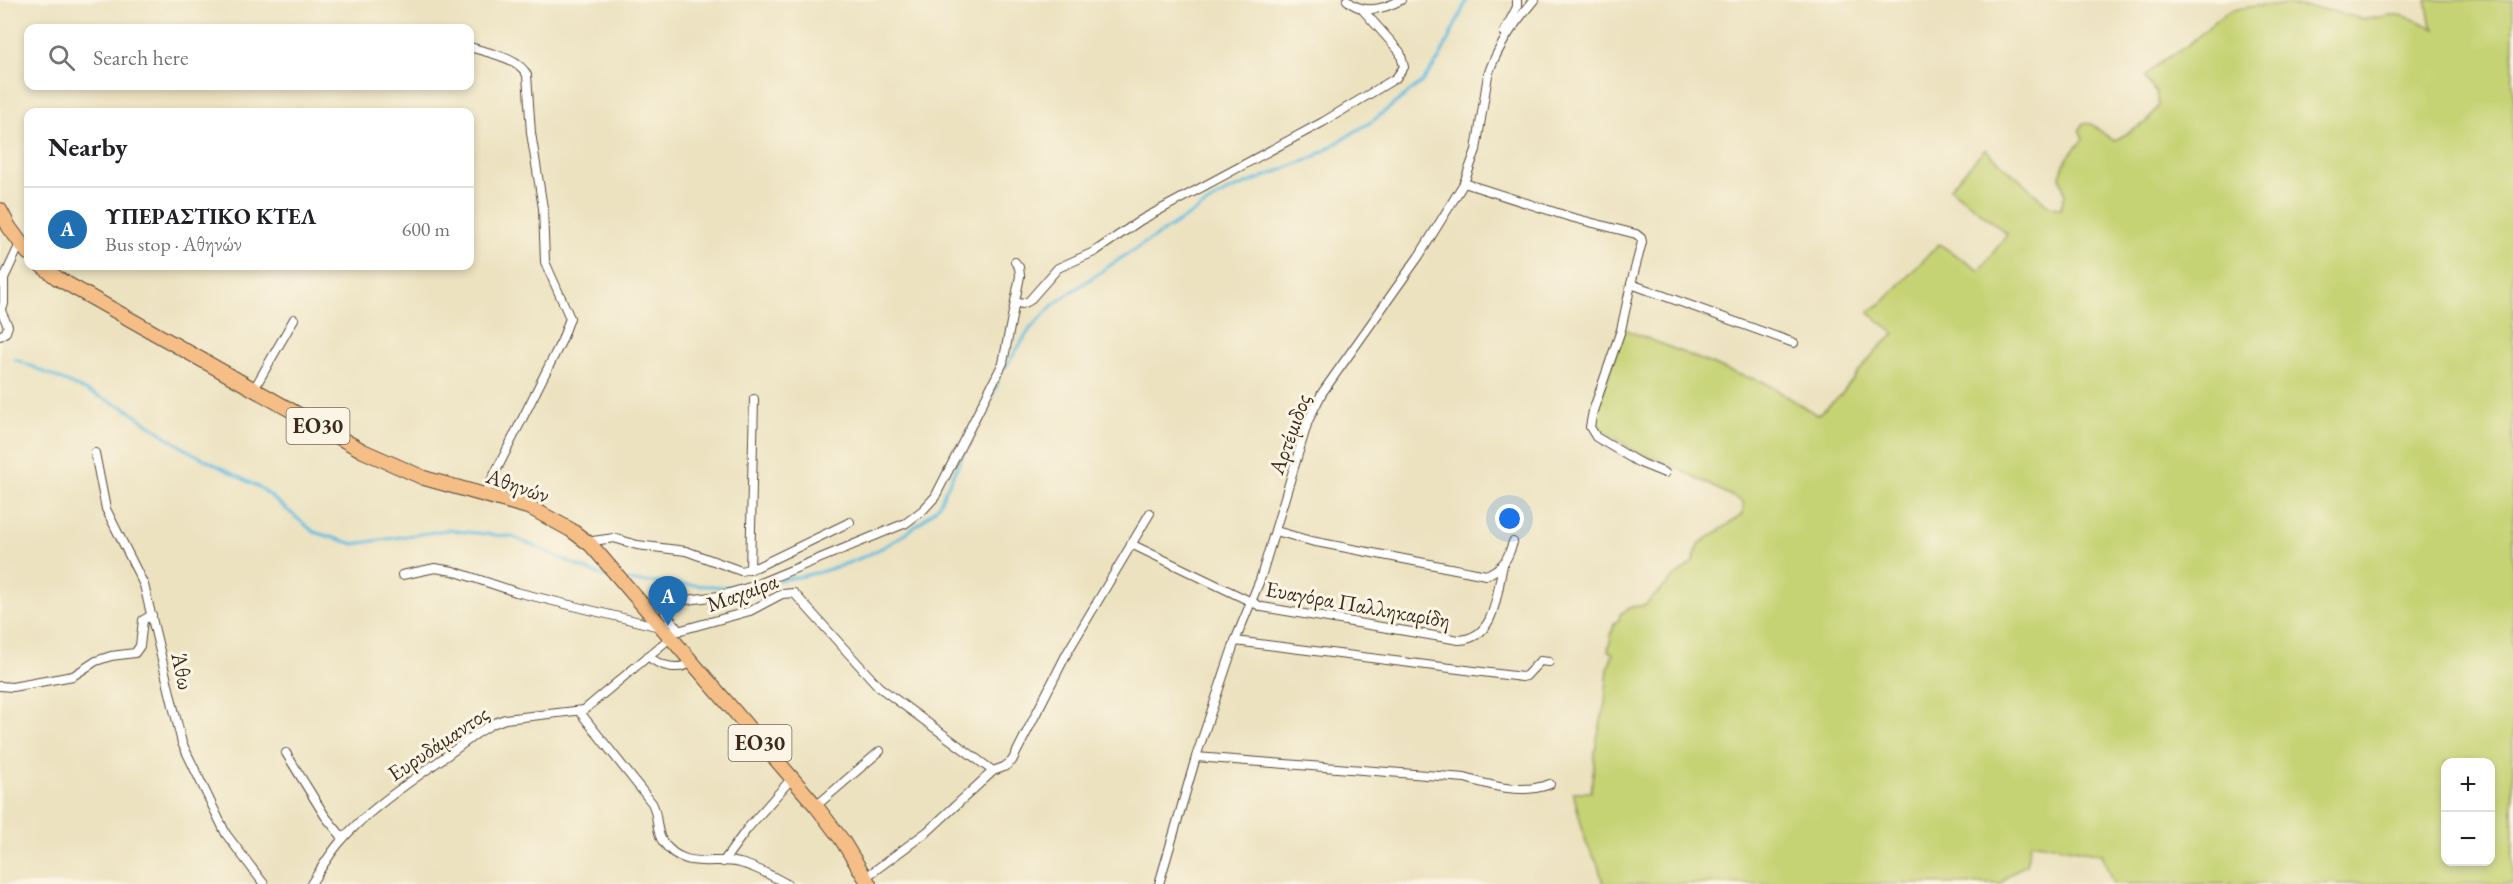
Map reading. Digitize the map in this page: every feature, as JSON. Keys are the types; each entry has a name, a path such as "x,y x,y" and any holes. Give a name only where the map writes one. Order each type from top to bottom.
{"main road":[{"path":"0,210 24,248"},
{"name":"Αθηνών","path":"47,270 57,278 345,442 398,468 539,512 571,530 589,544 669,633 690,663 816,806 836,831 867,881"}],"street":[{"path":"1015,302 1023,304 1029,301 1058,268 1094,252 1142,220 1323,122 1396,78 1404,67 1400,52 1362,9 1347,0"},
{"path":"1362,9 1377,8 1401,0"},
{"path":"1492,63 1493,53 1517,7 1517,0"},
{"name":"Αρτέμιδος","path":"1159,884 1196,757 1235,641 1276,531 1305,430 1314,408 1340,367 1419,256 1464,183 1476,150 1492,63 1507,35 1534,0"},
{"path":"474,48 516,63 524,69 527,75 531,133 543,208 545,262 570,318 551,362 484,495"},
{"path":"1464,183 1640,236 1642,242 1621,330 1593,411 1590,427 1596,437 1638,462 1665,473"},
{"path":"0,336 6,332 8,326 0,311 4,304 1,285 6,272 24,248"},
{"path":"402,576 435,568 453,571 516,592 669,633 665,612 666,605 671,602 719,596 750,587 832,551 906,523 935,497 1003,363 1020,276 1019,267 1015,262"},
{"path":"1631,285 1794,344"},
{"path":"254,389 294,319"},
{"path":"750,570 754,399"},
{"name":"Άθω","path":"95,453 106,508 140,574 182,743 226,834 264,884"},
{"path":"867,881 928,831 993,771 1012,761 1067,653 1150,513"},
{"path":"589,544 614,538 637,545 686,551 738,570 750,570 850,522"},
{"path":"1276,531 1311,541 1486,575 1503,565 1509,557 1513,542"},
{"name":"Ευαγόρα Παλληκαρίδη","path":"1131,544 1251,603 1290,612 1459,640 1470,640 1483,632 1491,618 1503,565"},
{"name":"Μαχαίρα","path":"669,633 750,611 782,594 794,593 879,687 993,771"},
{"path":"0,686 12,687 73,676 104,659 135,653 140,646 143,621 152,615"},
{"name":"Ευρυδάμαντος","path":"311,884 343,838 384,802 492,724 516,717 579,711 598,700 648,656 669,633"},
{"path":"1235,641 1521,677 1526,676 1540,661 1549,662"},
{"path":"648,656 656,662 670,666 681,667 690,663"},
{"path":"579,711 652,803 657,812 658,831 663,842 672,851 702,863 742,863 786,884"},
{"path":"816,806 880,751"},
{"path":"286,753 325,816 343,838"},
{"path":"1196,757 1465,778 1507,788 1537,788 1550,784"},
{"path":"723,862 747,829 792,778"}],"green space":[{"path":"2426,0 2513,0 2513,884 2113,884 2102,854 2031,842 2026,864 2007,876 2002,884 1603,884 1598,865 1586,843 1573,792 1591,792 1608,668 1613,654 1608,650 1614,623 1619,620 1620,614 1631,607 1645,605 1693,562 1699,544 1743,514 1743,502 1675,467 1634,451 1593,423 1624,329 1734,373 1764,382 1817,415 1840,396 1876,350 1895,334 1868,312 1882,303 1939,244 1980,271 2007,234 1950,188 1985,149 2048,205 2060,209 2065,195 2060,176 2066,159 2083,139 2079,129 2083,123 2091,124 2114,141 2147,122 2158,106 2156,93 2145,78 2159,64 2232,10 2281,5 2313,8 2362,19 2396,15 2413,19 2435,29 2430,22"}],"waterway":[{"path":"1005,368 1030,329 1054,304 1115,262 1226,192 1314,157 1374,120 1423,81 1439,59 1467,0"},
{"path":"15,359 125,408 185,449 262,489 314,532 354,544 447,530 513,537 613,579"},
{"path":"772,581 818,573 840,566 883,547 921,522 938,506 998,382"},
{"path":"629,581 725,587 745,585"}],"place":[{"name":"ΥΠΕΡΑΣΤΙΚΟ ΚΤΕΛ","path":"668,626"}]}
